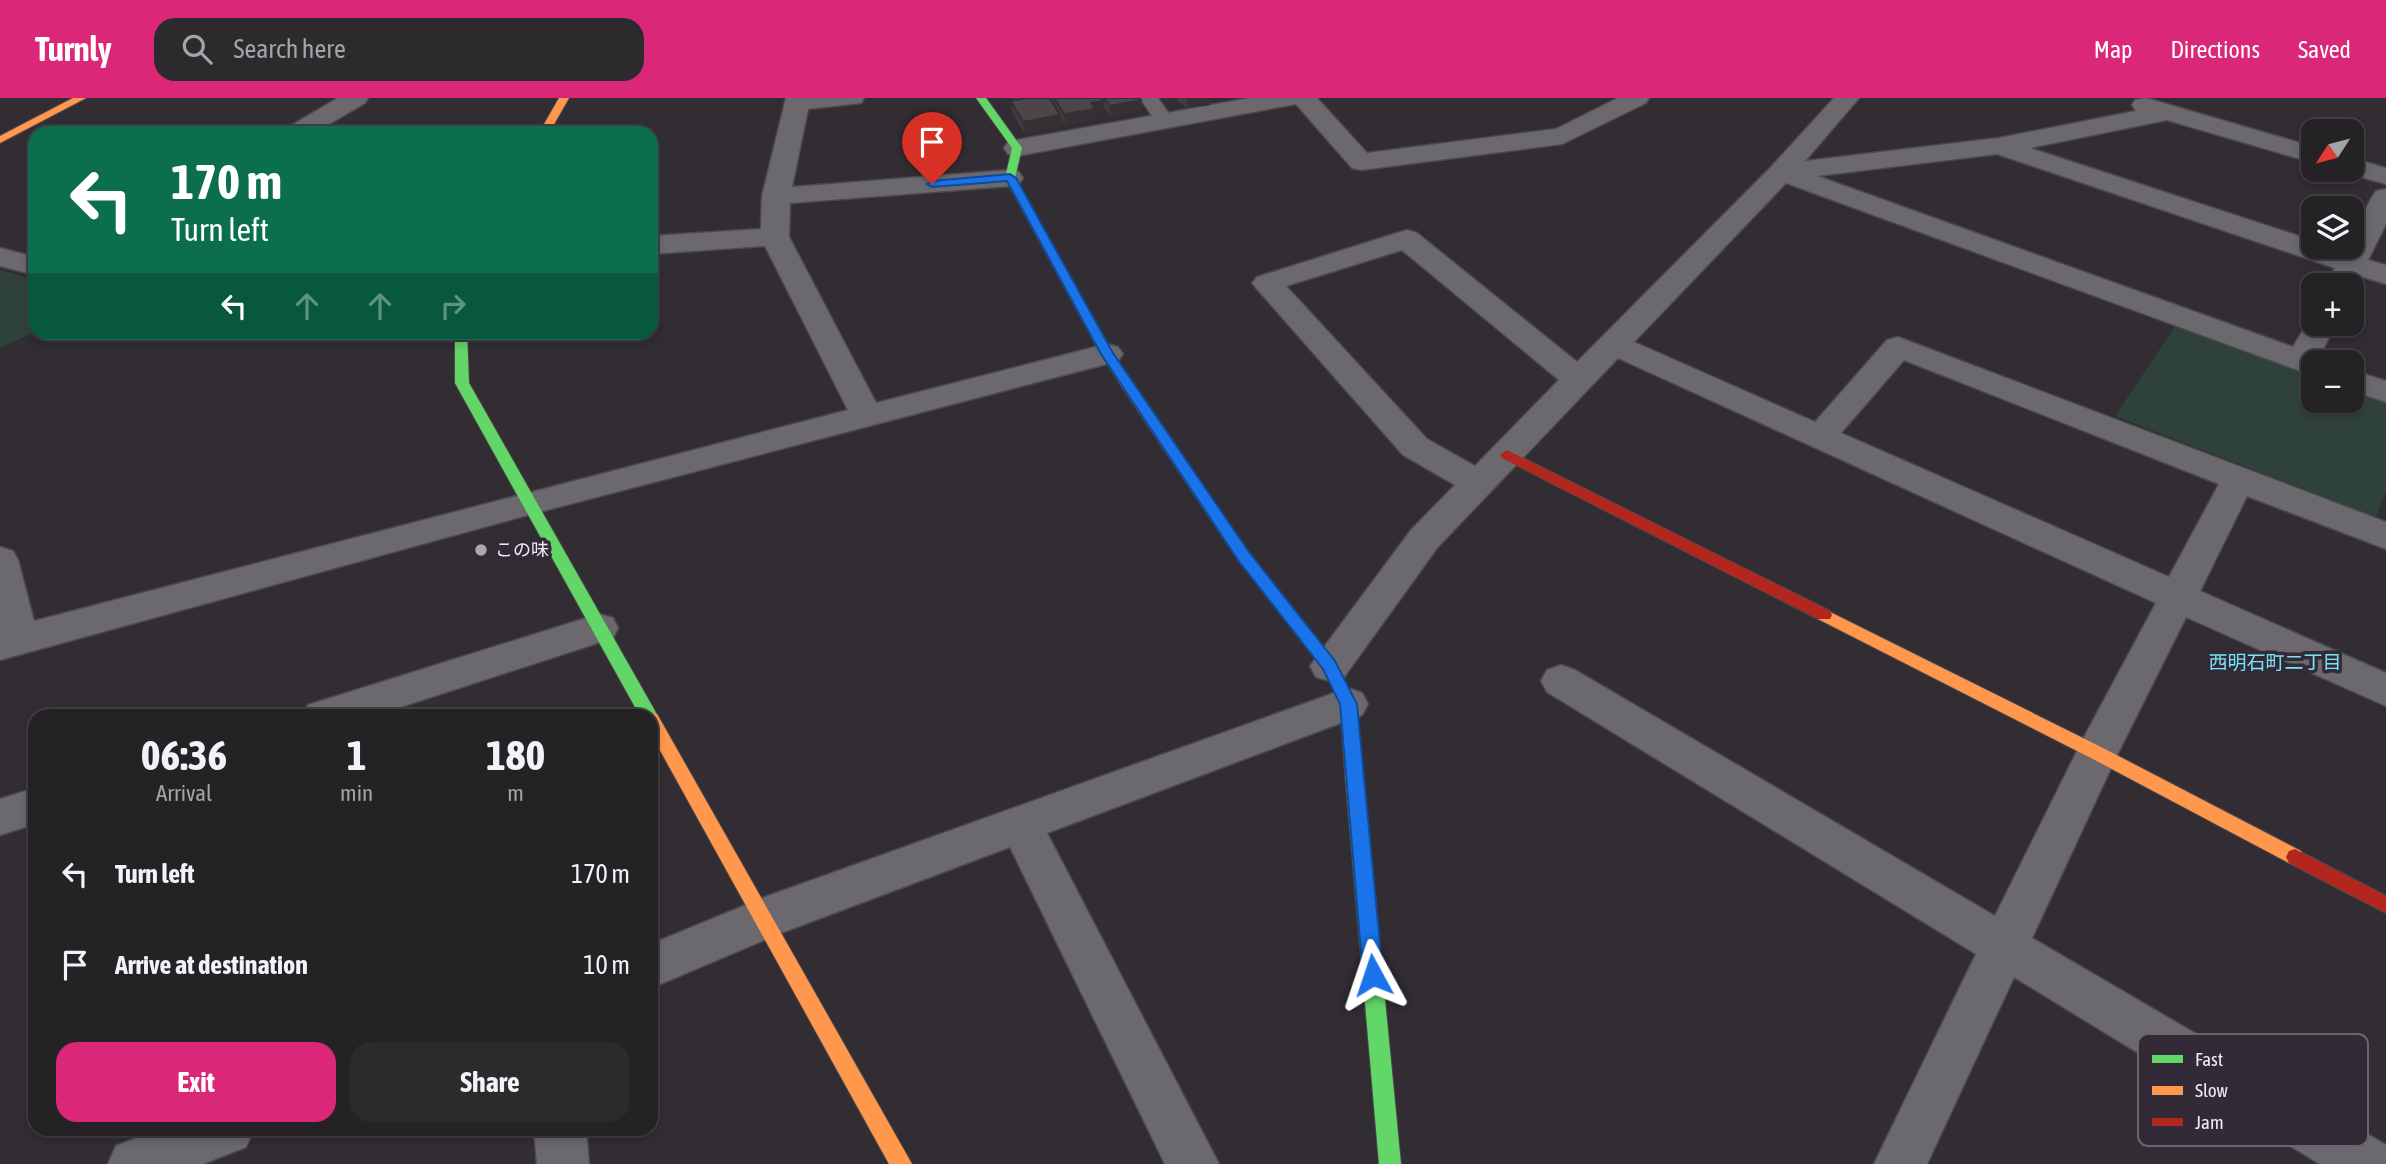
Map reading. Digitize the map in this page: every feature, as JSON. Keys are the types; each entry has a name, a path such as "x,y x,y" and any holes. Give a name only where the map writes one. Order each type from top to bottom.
{"street":[{"path":"0,140 81,98"},
{"path":"308,126 356,98"},
{"path":"548,126 564,98"},
{"path":"852,98 798,100 776,196 775,237 867,416"},
{"path":"981,98 1017,148 1010,178 1107,354 1243,556 1330,666 1348,704 1390,1164"},
{"path":"1017,148 1291,98"},
{"path":"1304,98 1361,162 1562,136 1637,98"},
{"path":"2118,98 2301,151"},
{"path":"1330,666 1424,539 1781,172 1833,101"},
{"path":"1781,172 1999,146 2167,112"},
{"path":"1999,146 2342,273"},
{"path":"2364,170 2386,176"},
{"path":"1781,172 2301,361"},
{"path":"776,196 1010,178"},
{"path":"2348,273 2386,197"},
{"path":"658,245 775,237"},
{"path":"1478,483 1415,447 1267,283 1407,239 1580,381"},
{"path":"0,257 28,265"},
{"path":"2364,275 2386,275"},
{"path":"461,340 462,383 645,709"},
{"path":"1615,345 2177,594 2386,690"},
{"path":"1820,437 1898,347 2238,481 2386,536"},
{"path":"0,560 10,643 528,503 1107,354"},
{"path":"2364,384 2386,392"},
{"path":"1507,455 2097,752 2386,905"},
{"path":"1900,1164 2097,752 2238,481"},
{"path":"344,709 599,628"},
{"path":"1561,681 2153,1034"},
{"path":"658,963 765,918 1348,704"},
{"path":"658,731 901,1164"},
{"path":"0,817 28,808"},
{"path":"1020,824 1194,1164"},
{"path":"134,1164 209,1136"},
{"path":"561,1136 563,1164"},
{"path":"2339,1146 2369,1164"}],"lane":[{"path":"1149,98 1165,121"}],"green space":[{"path":"0,270 28,277 28,335 0,348"},
{"path":"2176,325 2301,372 2301,413 2364,413 2364,395 2386,403 2386,491 2376,517 2115,416"}],"building":[{"path":"1050,98 1060,115 1023,122 1011,101"},
{"path":"1054,98 1101,98 1103,101 1091,103 1095,109 1064,114"},
{"path":"1104,98 1139,98 1141,100 1110,106"}],"traffic: fast":[{"path":"981,98 1017,148 1010,178 1107,354 1129,387"},
{"path":"461,340 462,383 645,709"},
{"path":"1354,773 1390,1164"}],"traffic: slow":[{"path":"0,140 81,98"},
{"path":"548,126 564,98"},
{"path":"1824,615 2295,857"},
{"path":"658,731 901,1164"}],"traffic: jam":[{"path":"1129,387 1243,556 1330,666 1348,704 1354,773"},
{"path":"1507,455 1824,615"},
{"path":"2295,857 2386,905"}],"place":[{"name":"この味","path":"481,550"}],"district":[{"name":"西明石町二丁目","path":"2275,662"}],"route":[{"path":"932,184 1010,178 1107,354 1243,556 1330,666 1348,704 1373,975"}]}
